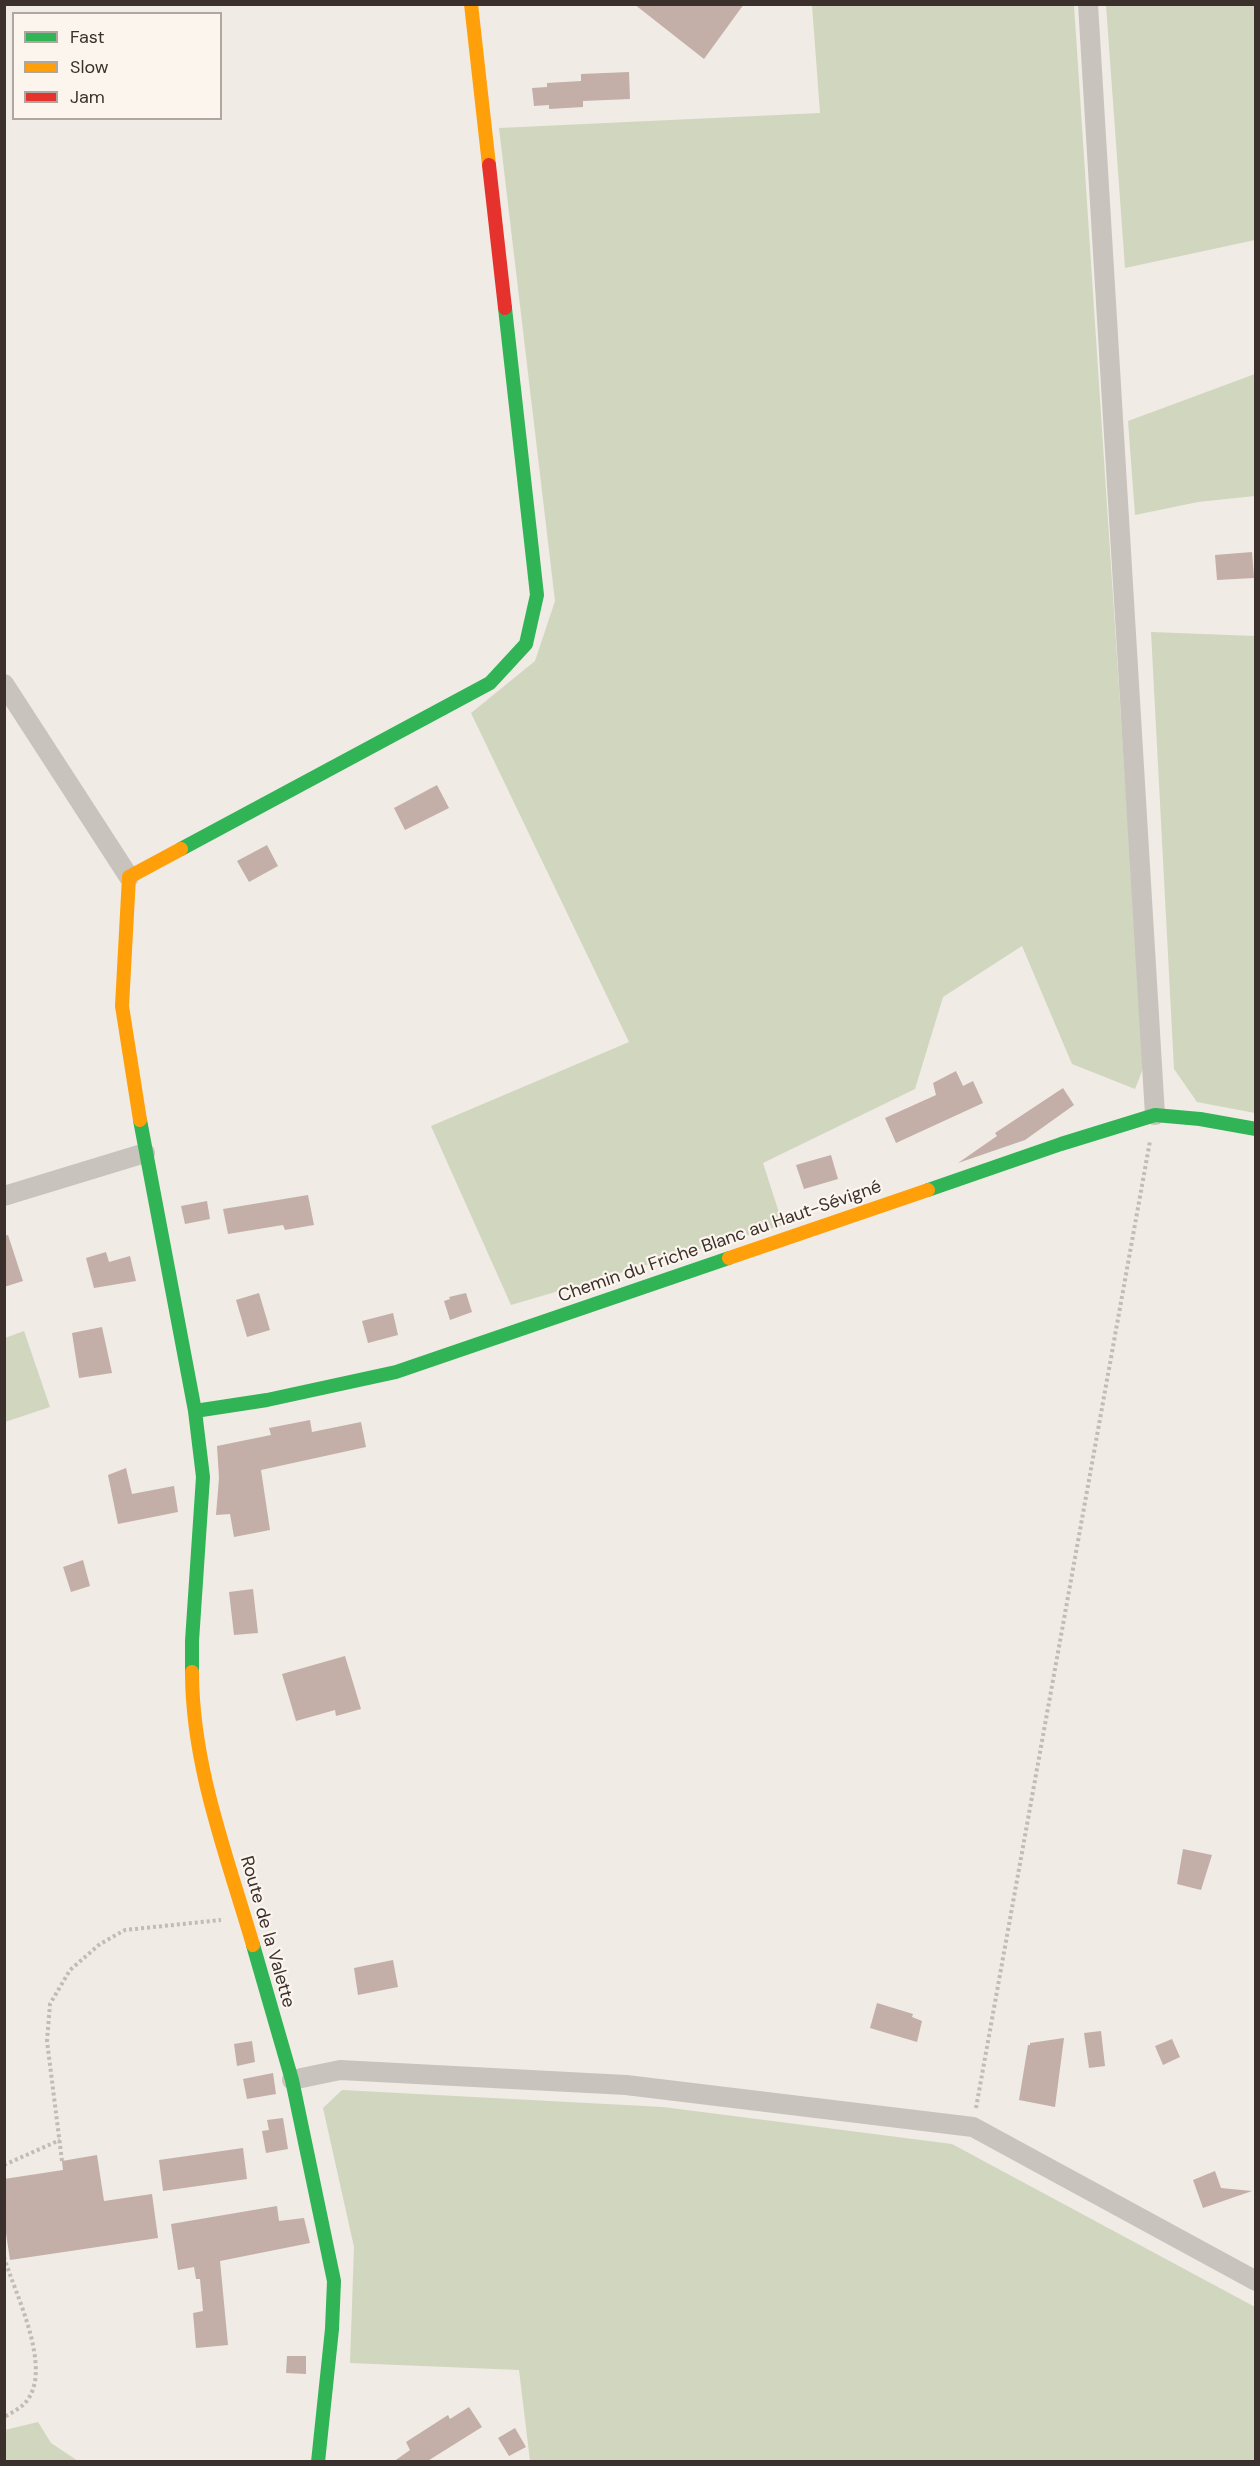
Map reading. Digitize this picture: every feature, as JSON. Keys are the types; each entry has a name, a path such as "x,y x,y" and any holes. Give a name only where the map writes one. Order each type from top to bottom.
{"street":[{"path":"4,684 129,877 490,683 526,644 537,595 471,4"},
{"path":"1088,4 1155,1115"},
{"name":"Route de la Valette","path":"129,877 122,1006 145,1153 195,1411 203,1477 192,1641 192,1707 204,1777 292,2080 334,2281 332,2329 318,2462"},
{"name":"Chemin du Friche Blanc au Haut-Sévigné","path":"195,1411 267,1400 396,1372 1082,1137 1155,1115 1200,1119 1256,1130"},
{"path":"4,1196 145,1153"},
{"path":"292,2080 340,2070 626,2085 973,2127 1256,2281"}],"path":[{"path":"973,2127 1155,1115"},
{"path":"62,2161 47,2041 50,2004 70,1970 100,1944 125,1930 246,1918"},
{"path":"4,2165 60,2140"},
{"path":"4,2257 28,2319 35,2356 34,2387 25,2403 4,2417"}],"green space":[{"path":"812,5 1074,5 1144,1066 1135,1089 1072,1064 1022,946 943,997 915,1089 763,1163 783,1225 511,1305 431,1126 629,1042 471,713 535,661 555,601 499,128 820,113"},
{"path":"1106,5 1255,5 1255,240 1125,268"},
{"path":"1255,374 1255,496 1198,502 1135,515 1128,421"},
{"path":"1151,632 1255,636 1255,1113 1197,1102 1174,1069"},
{"path":"24,1331 50,1407 5,1422 5,1338"},
{"path":"342,2090 663,2107 952,2144 1255,2307 1255,2461 530,2461 519,2370 350,2363 354,2247 323,2108"},
{"path":"38,2422 51,2443 78,2461 5,2461 5,2430"}],"building":[{"path":"634,4 744,4 704,59"},
{"path":"629,72 630,99 583,101 583,107 549,109 549,105 534,106 532,88 547,87 547,83 581,81 581,74"},
{"path":"1252,552 1254,578 1217,580 1215,555"},
{"path":"437,785 449,808 405,830 394,808"},
{"path":"267,845 278,866 249,882 237,861"},
{"path":"956,1071 963,1086 973,1081 983,1103 896,1143 885,1118 936,1095 933,1083"},
{"path":"1063,1088 1074,1105 1025,1140 958,1163 997,1136 995,1133"},
{"path":"831,1155 838,1179 804,1189 796,1165"},
{"path":"308,1195 314,1225 285,1230 283,1225 228,1234 223,1209"},
{"path":"207,1201 210,1219 185,1224 181,1206"},
{"path":"8,1235 23,1281 4,1287 4,1236"},
{"path":"106,1252 109,1262 130,1256 136,1281 94,1288 86,1258"},
{"path":"259,1293 270,1330 247,1337 236,1300"},
{"path":"466,1293 472,1312 450,1320 444,1301 450,1299 449,1297"},
{"path":"393,1313 398,1335 368,1343 362,1321"},
{"path":"102,1327 112,1373 79,1378 72,1333"},
{"path":"310,1420 312,1432 361,1422 366,1447 261,1470 270,1530 234,1537 230,1514 216,1515 219,1478 217,1446 271,1435 269,1428"},
{"path":"126,1468 132,1494 174,1486 178,1512 118,1524 108,1475"},
{"path":"83,1560 90,1586 71,1592 63,1567"},
{"path":"253,1589 258,1633 234,1635 229,1592"},
{"path":"345,1656 361,1709 336,1716 335,1710 296,1721 282,1674"},
{"path":"1183,1849 1212,1855 1201,1890 1177,1884"},
{"path":"393,1960 398,1987 358,1995 354,1968"},
{"path":"877,2003 913,2014 912,2017 922,2021 917,2042 870,2028"},
{"path":"1101,2031 1105,2066 1089,2068 1084,2033"},
{"path":"1064,2038 1055,2107 1019,2100 1028,2045"},
{"path":"1172,2039 1180,2057 1163,2065 1155,2046"},
{"path":"252,2041 255,2062 237,2066 234,2044"},
{"path":"273,2073 276,2094 247,2099 243,2079"},
{"path":"283,2118 288,2149 266,2153 262,2131 269,2130 267,2120"},
{"path":"243,2148 247,2179 163,2191 159,2160"},
{"path":"97,2155 104,2201 152,2194 158,2238 10,2260 4,2220 4,2179 63,2170 62,2161"},
{"path":"1215,2171 1221,2188 1252,2191 1203,2208 1193,2180"},
{"path":"277,2206 279,2221 304,2218 310,2243 220,2261 228,2345 196,2348 193,2313 203,2311 200,2279 196,2279 194,2267 178,2270 171,2224"},
{"path":"287,2356 306,2356 306,2374 286,2373"},
{"path":"469,2407 482,2427 426,2462 393,2462 410,2450 406,2442 448,2415 450,2419"},
{"path":"515,2428 526,2447 509,2456 498,2438"}],"traffic: fast":[{"path":"181,849 490,683 526,644 537,595 505,308"},
{"path":"928,1190 1061,1144 1155,1115 1200,1119 1256,1129"},
{"path":"140,1120 195,1411 203,1477 192,1672"},
{"path":"195,1411 267,1400 396,1372 729,1258"},
{"path":"253,1945 292,2080 334,2281 332,2329 318,2462"}],"traffic: slow":[{"path":"471,4 489,165"},
{"path":"140,1120 122,1006 129,877 181,849"},
{"path":"729,1258 928,1190"},
{"path":"192,1672 198,1742 204,1776 253,1945"}],"traffic: jam":[{"path":"489,165 505,308"}]}
